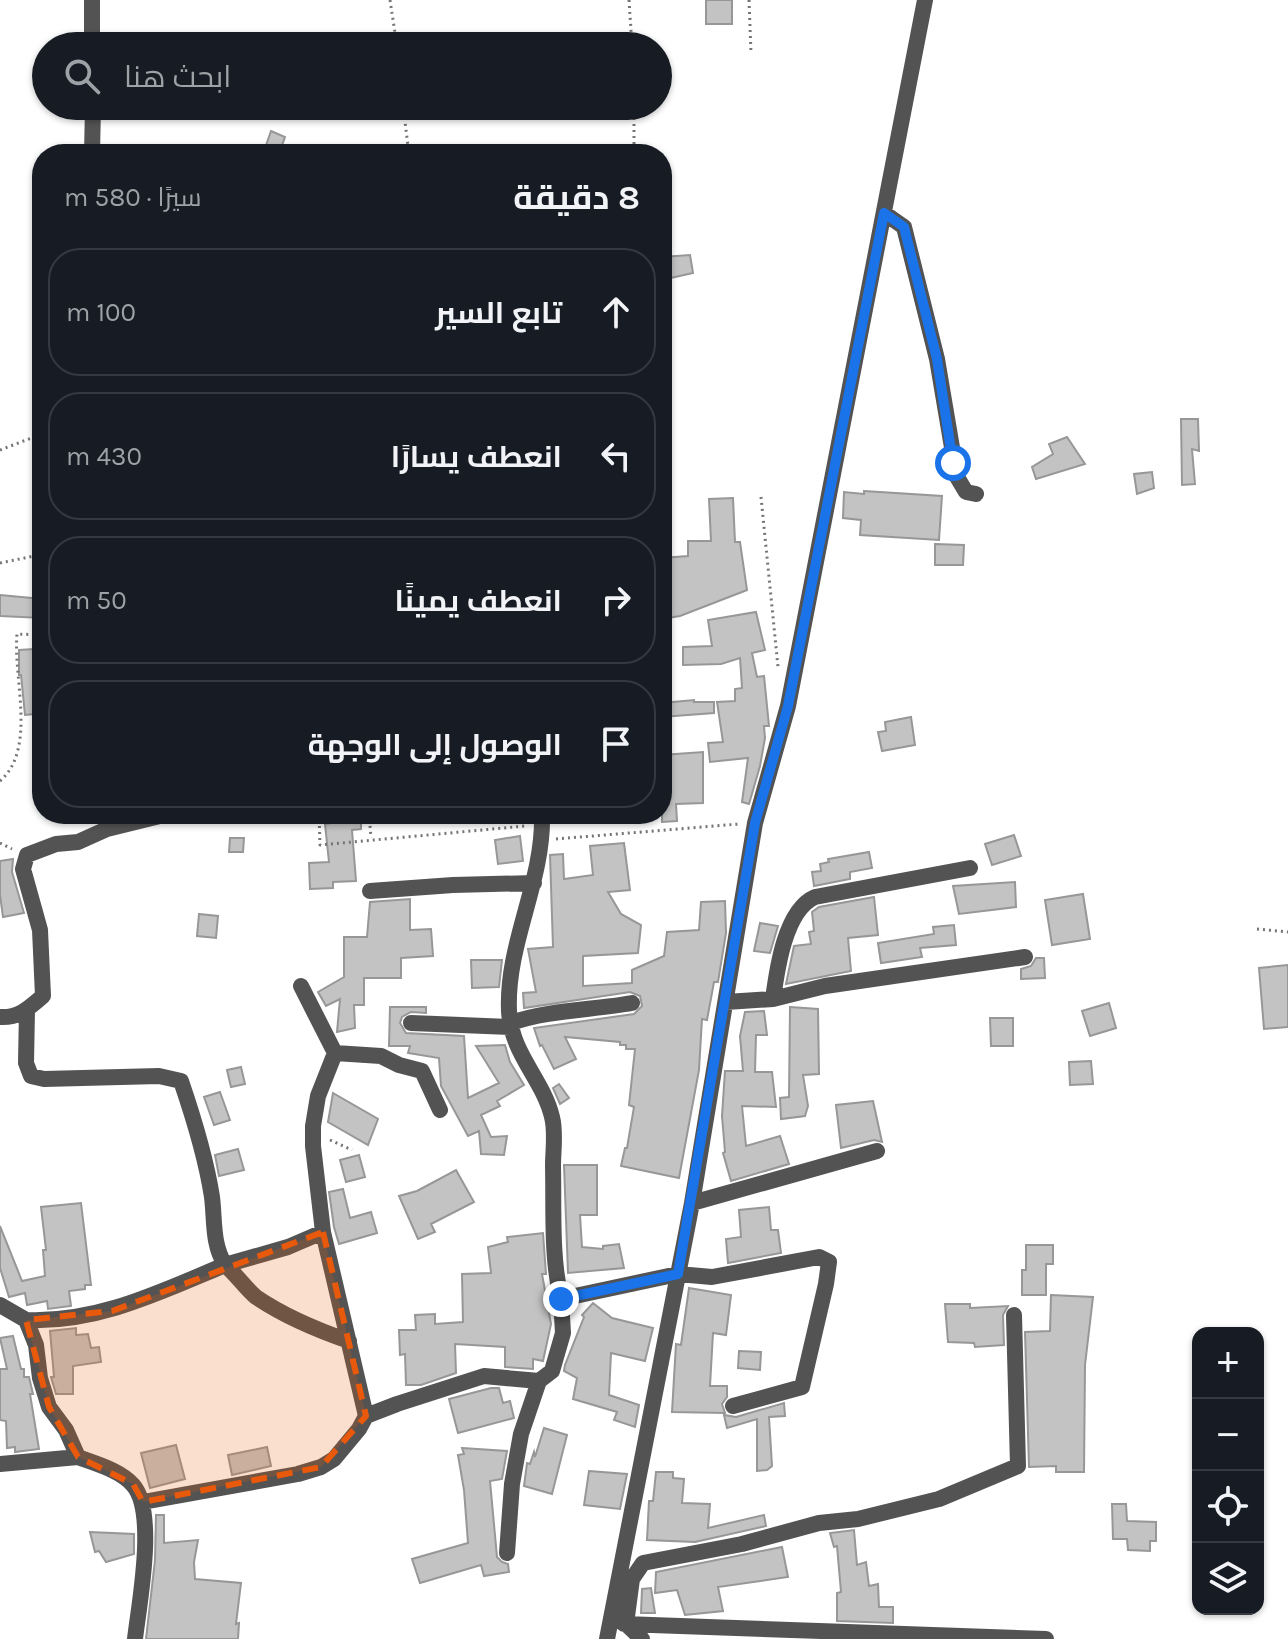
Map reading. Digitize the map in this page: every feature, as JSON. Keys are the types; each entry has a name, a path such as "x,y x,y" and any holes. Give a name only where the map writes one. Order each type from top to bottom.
{"street":[{"path":"92,0 92,32"},
{"path":"614,1629 692,1203 755,823 788,706 925,0"},
{"path":"92,144 93,120"},
{"path":"884,213 904,227 937,359 957,477 966,492 976,494"},
{"path":"0,1017 14,1017 43,996 40,930 23,869 27,855 56,844 78,842 127,824"},
{"path":"507,1553 512,1484 521,1434 539,1381 552,1371 563,1333 561,1299 555,1274 553,1118 541,1090 522,1060 511,1025 510,975 534,883 542,826"},
{"path":"773,999 785,936 804,902 815,897 970,868"},
{"path":"370,891 534,883"},
{"path":"726,1002 773,999 825,986 1025,957"},
{"path":"301,986 335,1053 318,1096 313,1131 323,1232 366,1416"},
{"path":"411,1023 511,1025 535,1015 580,1012 632,1003"},
{"path":"27,1010 26,1063 31,1076 44,1079 159,1076 181,1081 202,1150 212,1199 213,1235 225,1265 240,1277 254,1295 315,1329 349,1341"},
{"path":"335,1053 381,1056 422,1071 440,1110"},
{"path":"692,1203 877,1151"},
{"path":"0,1305 26,1320 54,1321 112,1311 225,1265 257,1257 323,1232"},
{"path":"561,1299 678,1274 712,1277 819,1257 829,1262 802,1387 733,1406"},
{"path":"623,1592 643,1563 742,1544 819,1523 858,1519 939,1499 1018,1466 1014,1315"},
{"path":"26,1320 36,1345 40,1378 49,1407 66,1430 78,1457"},
{"path":"143,1502 298,1474 321,1467 342,1450 366,1416 484,1376 539,1381"},
{"path":"0,1464 78,1457 110,1469 133,1484 143,1502 144,1572 135,1639"},
{"path":"614,1629 642,1639"},
{"path":"614,1629 1046,1639"}],"path":[{"path":"390,0 395,32"},
{"path":"629,0 631,32"},
{"path":"749,0 751,53"},
{"path":"405,120 408,144"},
{"path":"634,120 634,144"},
{"path":"0,450 32,438"},
{"path":"761,497 779,671"},
{"path":"0,563 32,556"},
{"path":"0,781 11,772 20,745 15,657 17,634 32,635"},
{"path":"319,824 320,845 371,838 542,826 755,823"},
{"path":"370,824 371,838"},
{"path":"1257,929 1288,932"},
{"path":"313,1131 352,1150"}],"highlighted area":[{"path":"323,1232 366,1416 321,1467 143,1502 133,1484 78,1457 49,1407 26,1320 112,1311"}],"building":[{"path":"706,0 732,0 732,24 706,24"},
{"path":"271,131 285,137 283,144 266,144"},
{"path":"690,255 693,273 672,278 672,256"},
{"path":"1181,419 1198,419 1199,451 1192,449 1195,484 1182,485"},
{"path":"1067,437 1085,464 1036,479 1032,467 1053,454 1049,444"},
{"path":"1152,472 1154,488 1137,494 1134,474"},
{"path":"864,491 942,496 939,540 860,535 861,520 843,518 844,492 864,494"},
{"path":"733,498 735,542 740,542 747,590 672,617 672,557 688,556 688,541 711,541 709,499"},
{"path":"935,544 964,545 963,565 935,565"},
{"path":"0,595 32,598 32,618 0,616"},
{"path":"756,612 765,650 752,653 757,677 764,676 769,726 764,726 760,766 749,804 742,802 748,758 710,762 708,743 723,742 717,702 735,701 735,689 742,688 740,658 721,664 683,665 683,647 712,646 708,620"},
{"path":"32,649 32,714 25,715 19,650"},
{"path":"672,702 714,702 714,713 672,716"},
{"path":"911,717 915,745 882,751 878,732 886,731 885,722"},
{"path":"703,752 703,803 676,804 677,821 672,821 672,754"},
{"path":"325,824 361,824 361,829 352,830 356,881 333,882 333,888 310,889 309,863 329,862"},
{"path":"1014,835 1021,856 992,865 985,844"},
{"path":"520,836 523,861 498,864 495,840"},
{"path":"230,838 244,838 243,852 229,852"},
{"path":"624,843 630,890 608,892 621,914 641,925 638,953 583,956 583,986 632,983 632,970 664,956 667,932 699,930 701,902 725,901 726,933 718,982 714,982 707,1020 702,1019 699,1070 679,1178 621,1166 634,1107 629,1105 635,1049 626,1049 626,1045 620,1045 620,1042 565,1037 576,1059 554,1069 540,1046 534,1028 634,1014 642,1006 640,996 630,992 524,1008 523,993 536,992 528,949 553,947 550,855 563,854 564,879 593,875 590,846"},
{"path":"869,852 872,868 850,872 850,879 814,886 812,872 821,871 820,864 829,862 828,859"},
{"path":"13,859 12,872 24,913 3,917 0,861"},
{"path":"1015,882 1016,907 959,914 953,886"},
{"path":"1083,894 1090,939 1052,945 1045,900"},
{"path":"874,897 878,935 848,938 851,971 786,984 794,946 811,944 809,932 814,931 812,912 819,907"},
{"path":"410,899 410,930 431,929 433,956 401,958 401,978 364,978 364,1005 354,1005 355,1028 337,1032 340,999 326,1006 318,992 344,977 344,937 367,937 370,902"},
{"path":"199,914 218,916 216,938 197,936"},
{"path":"760,923 778,926 770,953 754,951"},
{"path":"954,925 956,945 920,948 922,957 881,963 878,943 934,934 933,927"},
{"path":"1036,958 1044,958 1045,978 1021,979 1021,969 1031,966"},
{"path":"471,960 502,960 499,987 472,988"},
{"path":"1288,965 1288,1027 1264,1029 1259,968"},
{"path":"1109,1003 1116,1028 1090,1036 1082,1011"},
{"path":"390,1007 426,1007 426,1013 411,1012 402,1017 400,1023 406,1033 464,1036 468,1098 499,1083 476,1046 505,1045 510,1062 524,1085 497,1101 500,1106 481,1115 491,1137 507,1136 504,1155 481,1154 479,1131 468,1136 441,1086 439,1058 408,1053 410,1046 389,1046"},
{"path":"790,1007 818,1009 819,1074 803,1075 808,1106 805,1116 781,1119 780,1098 789,1097"},
{"path":"764,1011 767,1035 756,1035 755,1072 772,1072 776,1107 742,1106 746,1146 780,1136 789,1164 731,1181 723,1153 725,1071 743,1071 740,1036 745,1012"},
{"path":"990,1018 1013,1018 1013,1046 991,1046"},
{"path":"1091,1061 1093,1084 1070,1085 1069,1062"},
{"path":"241,1067 245,1084 231,1087 227,1070"},
{"path":"559,1084 569,1098 560,1104 553,1088"},
{"path":"220,1092 230,1120 214,1125 204,1097"},
{"path":"333,1093 378,1119 368,1145 328,1122"},
{"path":"873,1101 882,1142 874,1140 841,1148 836,1105"},
{"path":"238,1149 244,1170 219,1176 215,1155"},
{"path":"359,1155 365,1177 346,1182 340,1160"},
{"path":"564,1165 597,1165 597,1215 580,1215 582,1247 603,1249 603,1246 619,1244 624,1268 568,1273"},
{"path":"456,1170 474,1202 431,1224 435,1232 418,1239 399,1196 417,1191"},
{"path":"343,1189 350,1218 371,1212 377,1233 339,1244 329,1192"},
{"path":"81,1203 91,1285 69,1291 71,1306 48,1309 47,1301 27,1305 25,1293 9,1297 0,1268 0,1226 22,1281 45,1276 43,1250 46,1250 41,1207"},
{"path":"769,1207 771,1230 778,1230 781,1253 728,1263 726,1239 741,1237 739,1210"},
{"path":"543,1233 546,1274 542,1274 551,1324 543,1361 533,1359 533,1369 505,1367 505,1347 455,1344 456,1373 421,1385 406,1385 405,1354 400,1355 399,1330 416,1330 415,1315 435,1314 435,1324 463,1322 462,1274 491,1273 488,1247 508,1242 507,1237"},
{"path":"1026,1245 1053,1245 1053,1264 1046,1264 1046,1295 1022,1295"},
{"path":"689,1288 731,1295 726,1335 713,1333 710,1386 727,1386 727,1397 722,1404 725,1413 672,1412 676,1344 681,1345"},
{"path":"1051,1295 1093,1297 1085,1365 1084,1472 1056,1472 1056,1466 1029,1467 1025,1332 1050,1331"},
{"path":"593,1303 612,1318 653,1328 645,1361 611,1353 609,1395 639,1405 635,1427 614,1420 617,1412 573,1399 577,1378 564,1371 565,1365 584,1317 582,1315"},
{"path":"945,1304 970,1304 970,1308 1008,1306 1003,1315 1004,1345 975,1347 974,1343 948,1342"},
{"path":"76,1328 76,1335 88,1334 91,1348 99,1347 101,1362 73,1366 73,1394 56,1394 51,1377 54,1377 50,1331"},
{"path":"13,1336 21,1369 24,1369 24,1377 29,1377 33,1394 30,1394 39,1449 15,1452 15,1447 7,1448 6,1421 0,1420 0,1369 7,1369 0,1338"},
{"path":"739,1351 761,1352 760,1370 738,1368"},
{"path":"499,1388 503,1403 510,1401 514,1418 458,1433 449,1399"},
{"path":"784,1403 785,1416 769,1417 772,1466 757,1471 757,1419 727,1428 724,1415 736,1417"},
{"path":"544,1428 567,1435 552,1494 524,1486 527,1463 530,1464 534,1452 535,1457"},
{"path":"176,1445 185,1479 150,1488 141,1453"},
{"path":"267,1447 271,1466 232,1475 228,1455"},
{"path":"462,1448 507,1451 502,1479 490,1481 497,1557 508,1564 509,1572 484,1576 481,1565 420,1583 412,1559 468,1543 458,1455 464,1454"},
{"path":"589,1471 627,1474 620,1509 584,1505"},
{"path":"656,1472 673,1472 673,1478 684,1479 682,1503 710,1504 708,1528 764,1515 766,1526 695,1542 647,1540 649,1501 653,1501"},
{"path":"1112,1504 1126,1504 1127,1521 1156,1522 1156,1541 1150,1541 1150,1551 1128,1550 1127,1539 1113,1539"},
{"path":"156,1515 164,1515 164,1543 198,1540 195,1579 241,1583 236,1624 239,1623 238,1639 146,1639 155,1560"},
{"path":"854,1530 857,1565 866,1562 869,1586 878,1584 879,1607 893,1607 893,1623 837,1621 837,1593 841,1592 837,1546 834,1547 830,1533"},
{"path":"90,1532 134,1534 134,1554 106,1562 99,1551 95,1552"},
{"path":"782,1547 788,1577 718,1587 723,1611 685,1615 677,1590 655,1593 656,1572"},
{"path":"651,1588 655,1613 641,1613 642,1589"}],"route":[{"path":"561,1299 678,1274 755,823 788,706 884,213 904,227 937,359 953,463"}]}
